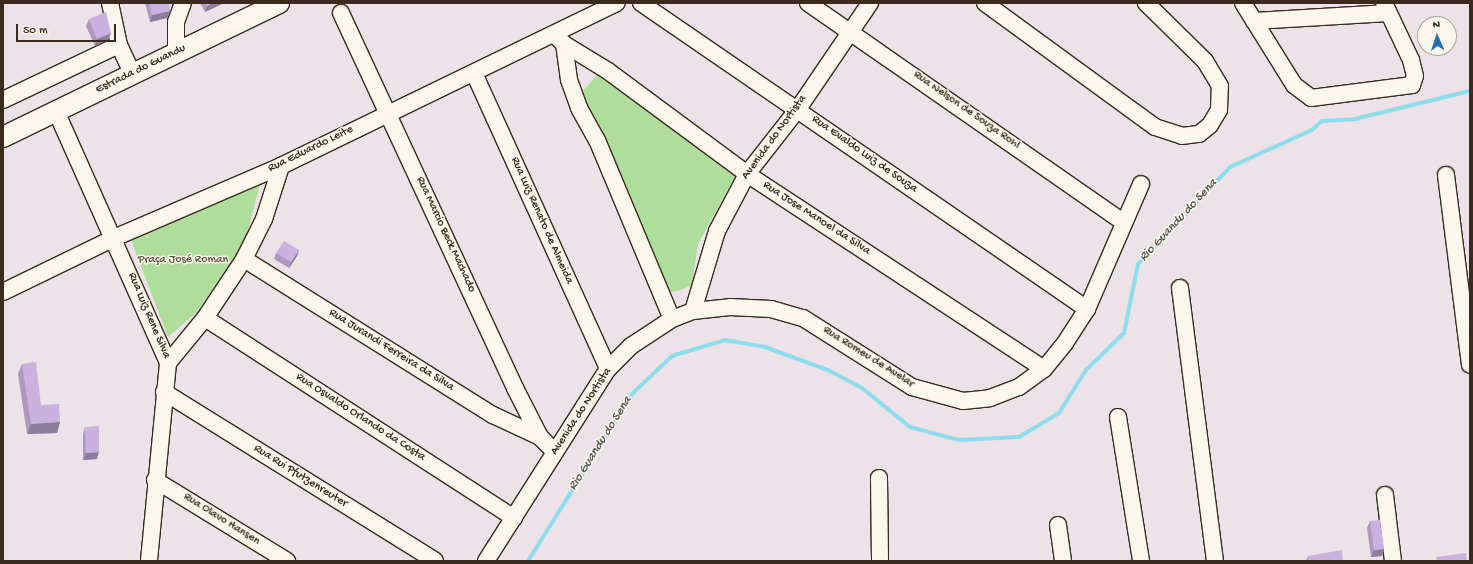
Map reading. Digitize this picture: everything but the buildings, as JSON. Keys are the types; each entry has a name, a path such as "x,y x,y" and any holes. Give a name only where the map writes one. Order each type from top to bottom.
{"street":[{"path":"110,3 118,45 133,75"},
{"path":"176,54 176,22 183,3"},
{"name":"Estrada do Guandu","path":"3,136 133,75 278,3"},
{"name":"Rua Eduardo Leite","path":"3,292 114,238 281,166 388,112 474,73 559,39 617,3"},
{"name":"Rua Evaldo Luiz de Souza","path":"641,3 798,109 1087,309"},
{"name":"Rua Nelson de Souza Rohl","path":"808,3 850,30 1122,221"},
{"name":"Avenida do Nortista","path":"486,561 608,369 631,346 672,320 693,311 717,231 747,174 798,109 850,30 870,3"},
{"path":"985,3 1155,127 1182,136 1199,134 1210,125 1221,104 1218,80 1205,62 1146,3"},
{"path":"1243,3 1294,85 1311,98 1412,85 1415,76 1411,60 1387,8 1254,20"},
{"name":"Rua Marcio Beck Machado","path":"341,13 540,437 555,452"},
{"path":"559,39 569,80 672,320"},
{"name":"Rua Jose Manoel da Silva","path":"559,39 608,72 747,174 1044,368"},
{"path":"3,100 118,45"},
{"name":"Rua Luiz Renato de Almeida","path":"474,73 608,369"},
{"name":"Rua Luiz Rene Silva","path":"56,111 114,238 168,362 155,480 149,561"},
{"path":"168,362 205,318 244,259 264,219 281,166"},
{"path":"1446,175 1470,364"},
{"name":"Rua Romeu de Avelar","path":"693,311 730,307 770,309 802,318 912,387 963,400 990,398 1019,387 1044,368 1087,309 1122,221 1141,184"},
{"name":"Rua Jurandi Ferreira da Silva","path":"244,259 493,415 540,437"},
{"path":"1180,288 1215,561"},
{"name":"Rua Osvaldo Orlando da Costa","path":"205,318 514,518"},
{"name":"Rua Rui Pfutzenreuter","path":"164,392 435,561"},
{"path":"1118,417 1140,561"},
{"path":"878,478 880,561"},
{"name":"Rua Olavo Hansen","path":"155,480 287,561"},
{"path":"1385,495 1393,561"},
{"path":"1058,525 1063,561"}],"green space":[{"path":"599,73 737,173 698,244 692,285 681,290 666,293 580,94"},
{"name":"Praça José Roman","path":"261,180 245,242 197,312 168,337 131,240"}],"waterway":[{"name":"Rio Guandu do Sena","path":"528,561 633,393 672,356 725,340 765,347 828,370 862,388 910,427 959,440 1019,437 1059,413 1086,370 1124,333 1138,264 1230,167 1312,130 1322,121 1355,119 1470,91"}]}
